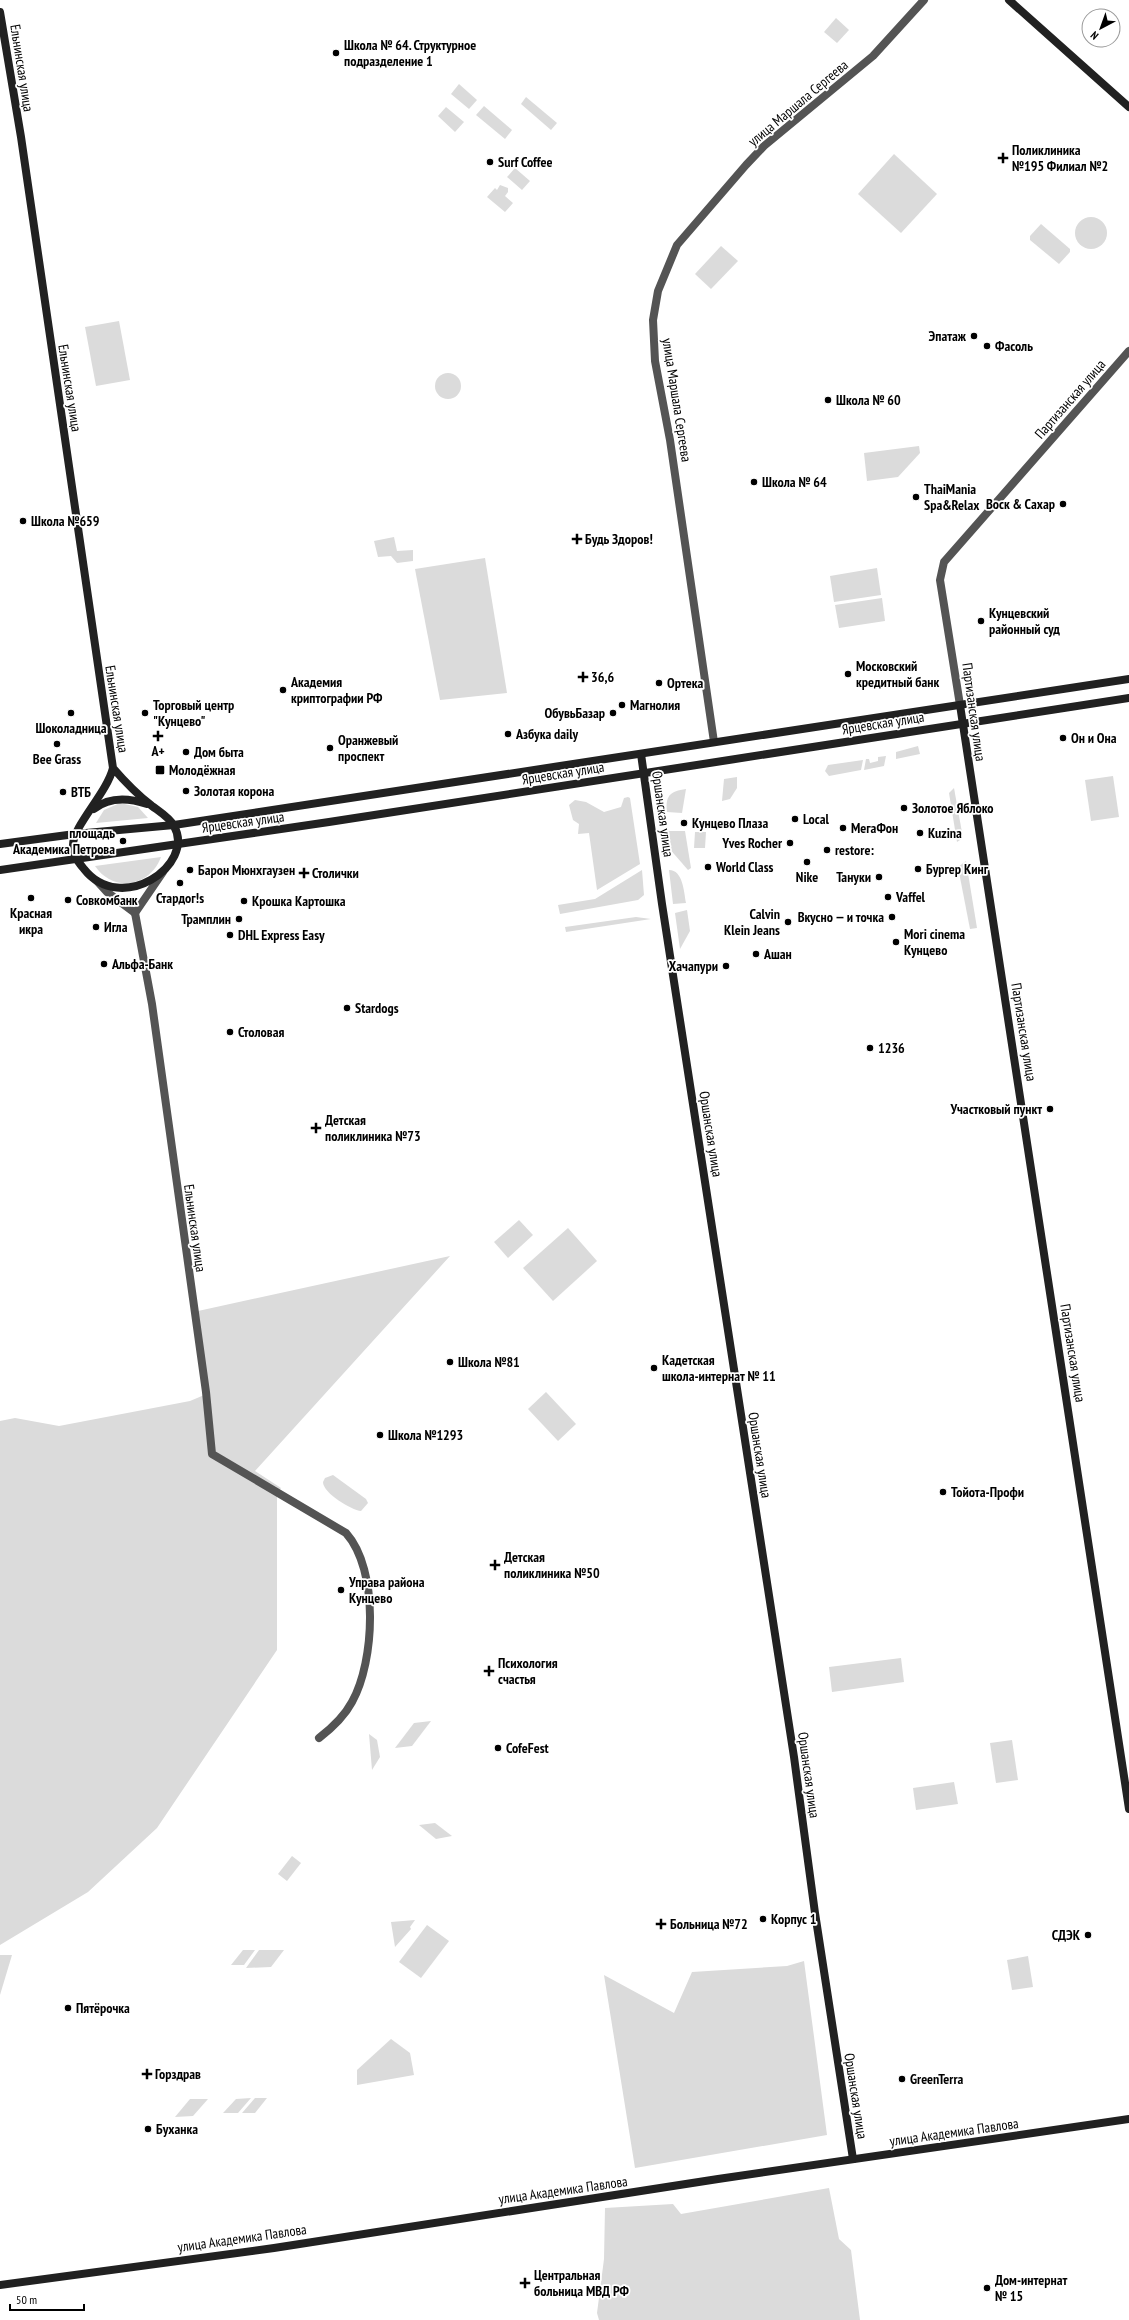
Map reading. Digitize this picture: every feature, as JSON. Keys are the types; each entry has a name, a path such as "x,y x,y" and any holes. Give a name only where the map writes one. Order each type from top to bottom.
{"street":[{"name":"улица Маршала Сергеева","path":"714,742 670,440 655,361 653,320 658,291 677,245 746,165 764,146 873,56 924,0"},
{"path":"1010,0 1129,107"},
{"name":"Ельнинская улица","path":"0,12 22,144 113,768"},
{"name":"Партизанская улица","path":"1129,351 944,562 940,580 1129,1809"},
{"name":"Ярцевская улица","path":"0,844 75,834 174,825 1129,679"},
{"name":"Ярцевская улица","path":"0,870 76,860 1129,698"},
{"name":"Оршанская улица","path":"641,754 662,904 794,1757 816,1921 853,2159"},
{"path":"98,881 107,892 135,913 164,871 178,844 174,825 113,768 107,785 75,834 73,845 76,860 86,873 98,881 121,888 134,888 147,884 164,871"},
{"path":"88,814 104,803 116,799 137,800 152,806"},
{"name":"Ельнинская улица","path":"135,913 152,1004 206,1392 212,1454 346,1533 351,1539 364,1572 368,1590 370,1632 361,1681 345,1712 319,1738"},
{"name":"улица Академика Павлова","path":"0,2285 274,2248 853,2159 1129,2119"}],"shaded area":[{"path":"836,18 849,30 837,43 824,32"},
{"path":"459,84 477,100 469,109 451,94"},
{"path":"526,97 557,123 551,130 521,104"},
{"path":"484,106 512,130 505,139 476,115"},
{"path":"446,107 464,122 455,132 438,116"},
{"path":"894,154 937,194 901,233 858,194"},
{"path":"515,168 530,181 522,190 507,177"},
{"path":"500,185 508,188 508,192 505,196 513,203 505,212 487,197 495,188 497,190"},
{"path":"1091,217 1100,220 1104,224 1107,233 1104,242 1100,246 1091,249 1082,246 1078,242 1075,233 1078,224 1082,220"},
{"path":"1041,224 1070,249 1070,252 1059,264 1030,240 1030,236"},
{"path":"721,246 738,261 711,289 695,274"},
{"path":"119,321 130,380 96,386 85,327"},
{"path":"448,373 457,377 461,386 457,395 448,399 439,395 435,386 439,377"},
{"path":"919,446 920,453 898,477 867,481 864,453"},
{"path":"394,537 397,551 413,550 413,561 397,563 391,556 378,557 374,541"},
{"path":"485,558 507,693 440,700 415,569"},
{"path":"877,568 881,595 834,602 830,576"},
{"path":"882,598 885,621 839,628 835,605"},
{"path":"918,746 920,754 896,759 896,752"},
{"path":"886,756 884,766 864,770 866,759 869,759 870,763 878,761 878,757"},
{"path":"863,760 861,770 829,776 825,771 828,765"},
{"path":"1113,776 1119,817 1091,821 1085,780"},
{"path":"737,777 737,788 730,799 722,801 724,779"},
{"path":"954,788 963,838 957,842 949,793"},
{"path":"686,789 682,813 667,812 667,802 670,795 676,791"},
{"path":"624,798 630,798 640,864 597,890 589,833 578,834 579,824 573,820 569,805 575,800 586,802 604,812 621,807"},
{"path":"120,803 138,807 148,818 96,823 104,810"},
{"path":"665,831 685,831 691,868 688,870 668,847"},
{"path":"695,832 706,832 705,848 694,848"},
{"path":"161,857 156,867 149,875 131,883 121,883 111,880 103,875 95,866"},
{"path":"966,861 977,928 970,929 958,867"},
{"path":"642,870 644,895 638,900 560,914 558,905 595,899"},
{"path":"669,870 674,871 680,878 686,903 673,904"},
{"path":"687,910 690,931 680,949 675,913"},
{"path":"636,917 651,919 566,932 565,927"},
{"path":"519,1220 533,1235 508,1258 494,1242"},
{"path":"568,1228 597,1261 553,1301 523,1268"},
{"path":"450,1256 255,1471 281,1488 277,1494 277,1650 157,1828 88,1892 0,1945 0,1421 15,1418 59,1426 190,1401 209,1393 198,1311"},
{"path":"546,1392 576,1424 558,1441 528,1409"},
{"path":"333,1475 366,1499 368,1503 361,1511 351,1508 332,1496 324,1486 323,1482 325,1478"},
{"path":"901,1658 904,1682 832,1692 829,1667"},
{"path":"431,1721 412,1746 395,1748 414,1723"},
{"path":"369,1734 377,1740 380,1757 372,1770"},
{"path":"1012,1740 1018,1780 996,1783 990,1743"},
{"path":"954,1782 958,1804 916,1810 913,1788"},
{"path":"435,1823 452,1836 436,1839 419,1825"},
{"path":"292,1856 301,1863 287,1881 278,1874"},
{"path":"415,1920 410,1927 411,1929 395,1947 391,1922"},
{"path":"427,1925 449,1941 421,1978 399,1962"},
{"path":"243,1950 255,1950 244,1965 231,1965"},
{"path":"259,1950 284,1950 271,1967 246,1968"},
{"path":"0,1955 12,1955 0,1995"},
{"path":"1028,1956 1033,1987 1012,1990 1007,1960"},
{"path":"804,1961 827,2135 635,2168 604,1975 674,2013 692,1972 787,1966"},
{"path":"391,2039 410,2053 414,2075 357,2085 357,2070"},
{"path":"251,2098 238,2113 223,2113 236,2099"},
{"path":"255,2098 267,2098 255,2113 242,2113"},
{"path":"190,2099 208,2099 193,2116 175,2117"},
{"path":"829,2188 839,2239 851,2250 860,2320 599,2320 597,2313 604,2259 605,2208 673,2204 681,2214"}],"place":[{"name":"Школа № 64. Структурное подразделение 1","path":"336,53"},
{"name":"Поликлиника №195 Филиал №2","path":"1003,158"},
{"name":"Surf Coffee","path":"490,162"},
{"name":"Эпатаж","path":"974,336"},
{"name":"Фасоль","path":"987,346"},
{"name":"Школа № 60","path":"828,400"},
{"name":"Школа № 64","path":"754,482"},
{"name":"ThaiMania Spa&Relax","path":"916,497"},
{"name":"Воск & Сахар","path":"1063,504"},
{"name":"Школа №659","path":"23,521"},
{"name":"Будь Здоров!","path":"577,539"},
{"name":"Кунцевский районный суд","path":"981,621"},
{"name":"Московский кредитный банк","path":"848,674"},
{"name":"36,6","path":"583,677"},
{"name":"Ортека","path":"659,683"},
{"name":"Академия криптографии РФ","path":"283,690"},
{"name":"Магнолия","path":"622,705"},
{"name":"Шоколадница","path":"71,713"},
{"name":"Торговый центр \"Кунцево\"","path":"145,713"},
{"name":"ОбувьБазар","path":"613,713"},
{"name":"Азбука daily","path":"508,734"},
{"name":"A+","path":"158,736"},
{"name":"Он и Она","path":"1063,738"},
{"name":"Bee Grass","path":"57,744"},
{"name":"Оранжевый проспект","path":"330,748"},
{"name":"Дом быта","path":"186,752"},
{"name":"Молодёжная","path":"160,770"},
{"name":"Золотая корона","path":"186,791"},
{"name":"ВТБ","path":"63,792"},
{"name":"Золотое Яблоко","path":"904,808"},
{"name":"Local","path":"795,819"},
{"name":"Кунцево Плаза","path":"684,823"},
{"name":"МегаФон","path":"843,828"},
{"name":"Kuzina","path":"920,833"},
{"name":"площадь Академика Петрова","path":"123,841"},
{"name":"Yves Rocher","path":"790,843"},
{"name":"restore:","path":"827,850"},
{"name":"Nike","path":"807,862"},
{"name":"World Class","path":"708,867"},
{"name":"Бургер Кинг","path":"918,869"},
{"name":"Барон Мюнхгаузен","path":"190,870"},
{"name":"Столички","path":"304,873"},
{"name":"Тануки","path":"879,877"},
{"name":"Стардог!s","path":"180,883"},
{"name":"Vaffel","path":"888,897"},
{"name":"Красная икра","path":"31,898"},
{"name":"Совкомбанк","path":"68,900"},
{"name":"Крошка Картошка","path":"244,901"},
{"name":"Вкусно — и точка","path":"892,917"},
{"name":"Трамплин","path":"239,919"},
{"name":"Calvin Klein Jeans","path":"788,922"},
{"name":"Игла","path":"96,927"},
{"name":"DHL Express Easy","path":"230,935"},
{"name":"Mori cinema Кунцево","path":"896,942"},
{"name":"Ашан","path":"756,954"},
{"name":"Альфа-Банк","path":"104,964"},
{"name":"Хачапури","path":"726,966"},
{"name":"Stardogs","path":"347,1008"},
{"name":"Столовая","path":"230,1032"},
{"name":"1236","path":"870,1048"},
{"name":"Участковый пункт","path":"1050,1109"},
{"name":"Детская поликлиника №73","path":"316,1128"},
{"name":"Школа №81","path":"450,1362"},
{"name":"Кадетская школа-интернат № 11","path":"654,1368"},
{"name":"Школа №1293","path":"380,1435"},
{"name":"Тойота-Профи","path":"943,1492"},
{"name":"Детская поликлиника №50","path":"495,1565"},
{"name":"Управа района Кунцево","path":"341,1590"},
{"name":"Психология счастья","path":"489,1671"},
{"name":"CofeFest","path":"498,1748"},
{"name":"Корпус 1","path":"763,1919"},
{"name":"Больница №72","path":"661,1924"},
{"name":"СДЭК","path":"1088,1935"},
{"name":"Пятёрочка","path":"68,2008"},
{"name":"Горздрав","path":"147,2074"},
{"name":"GreenTerra","path":"902,2079"},
{"name":"Буханка","path":"148,2129"},
{"name":"Центральная больница МВД РФ","path":"525,2283"},
{"name":"Дом-интернат № 15","path":"987,2288"}]}
